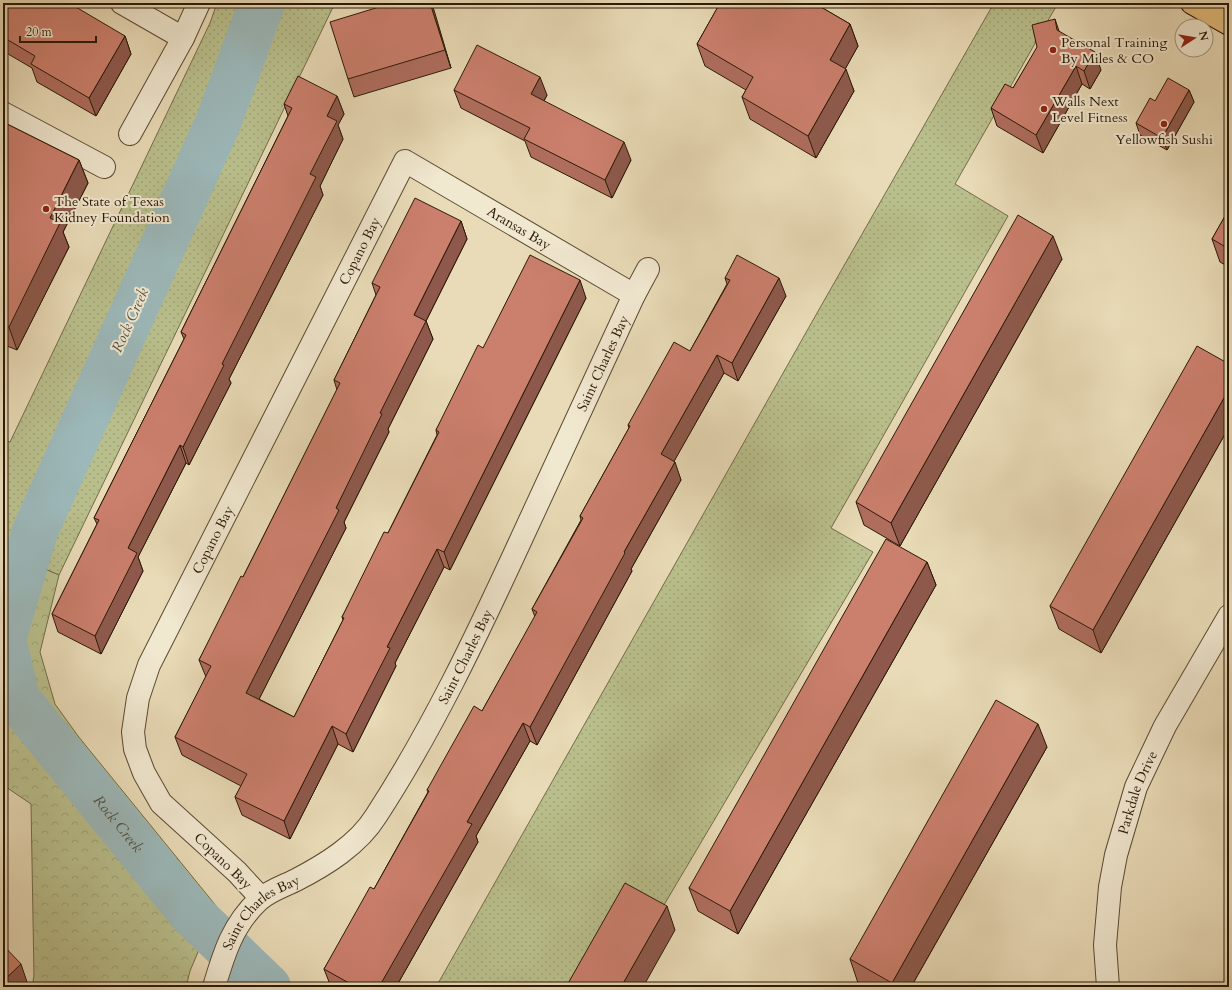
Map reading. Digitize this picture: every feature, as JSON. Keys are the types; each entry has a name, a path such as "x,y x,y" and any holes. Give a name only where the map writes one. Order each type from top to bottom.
{"main road":[{"path":"1192,3 1229,24"}],"street":[{"path":"122,3 183,38"},
{"path":"130,134 183,38 199,3"},
{"path":"3,113 104,167"},
{"name":"Aransas Bay","path":"405,161 634,294"},
{"name":"Copano Bay","path":"261,898 237,872 161,803 144,773 135,749 133,732 138,698 149,665 405,161"},
{"name":"Saint Charles Bay","path":"214,987 220,965 236,928 247,912 261,898 308,874 340,853 358,838 374,819 390,794 417,748 471,646 634,294 648,269"},
{"name":"Parkdale Drive","path":"1108,987 1105,945 1110,887 1116,855 1136,787 1165,726 1229,616"}],"green space":[{"path":"217,3 335,3 59,575 3,551 3,439 10,442 210,23"},
{"path":"994,3 1058,3 955,184 1008,216 831,528 873,552 661,910 570,987 436,987 821,306"},
{"path":"3,551 59,575 40,652 55,704 78,736 217,907 190,971 186,987 32,987 34,976 31,804 3,785"}],"building":[{"path":"3,3 69,3 125,36 89,98 31,64 35,56 3,37"},
{"path":"392,3 430,3 445,50 348,79 330,22"},
{"path":"720,3 814,3 850,24 830,60 846,69 808,136 742,97 753,77 697,44"},
{"path":"1055,19 1057,30 1095,52 1084,71 1076,66 1036,135 991,108 1005,84 1013,88 1037,47 1032,25"},
{"path":"477,45 540,77 531,94 624,142 605,180 524,139 530,128 454,90"},
{"path":"298,76 337,96 327,116 337,121 310,174 316,177 222,364 224,365 183,447 180,445 128,548 137,553 95,636 52,614 99,520 94,518 186,335 181,332 292,108 284,104"},
{"path":"1168,78 1189,90 1162,138 1136,123 1150,98 1155,101"},
{"path":"3,122 79,160 50,218 60,223 9,327 3,324"},
{"path":"415,198 461,221 414,315 426,321 380,413 382,414 336,508 339,510 246,693 294,717 344,618 342,617 384,532 388,533 439,432 436,430 478,345 483,348 530,255 580,280 444,552 437,549 387,647 390,648 346,734 332,726 284,821 235,797 247,774 175,737 211,666 199,660 241,576 243,577 340,383 334,380 380,287 372,283"},
{"path":"1229,209 1229,249 1212,239"},
{"path":"1018,215 1053,236 891,523 856,502"},
{"path":"737,255 779,278 732,363 717,355 661,454 675,462 624,552 625,553 530,727 523,723 467,822 472,824 379,987 356,987 324,969 370,887 374,889 429,791 427,790 474,706 482,711 537,612 532,609 583,518 580,516 630,426 628,425 674,342 690,351 730,280 725,278"},
{"path":"1197,346 1229,364 1229,389 1093,630 1050,606"},
{"path":"886,539 927,562 730,911 689,888"},
{"path":"996,700 1038,724 892,983 850,959"},
{"path":"625,883 667,906 621,987 566,987"},
{"path":"3,945 21,964 3,981"},
{"path":"1038,983 1038,987 1002,987"}],"waterway":[{"name":"Rock Creek","path":"262,3 218,123 35,531 3,639 17,699 190,912 268,987"}],"place":[{"name":"Personal Training By Miles & CO","path":"1053,50"},
{"name":"Walls Next Level Fitness","path":"1044,109"},
{"name":"Yellowfish Sushi","path":"1164,124"},
{"name":"The State of Texas Kidney Foundation","path":"46,209"}]}
